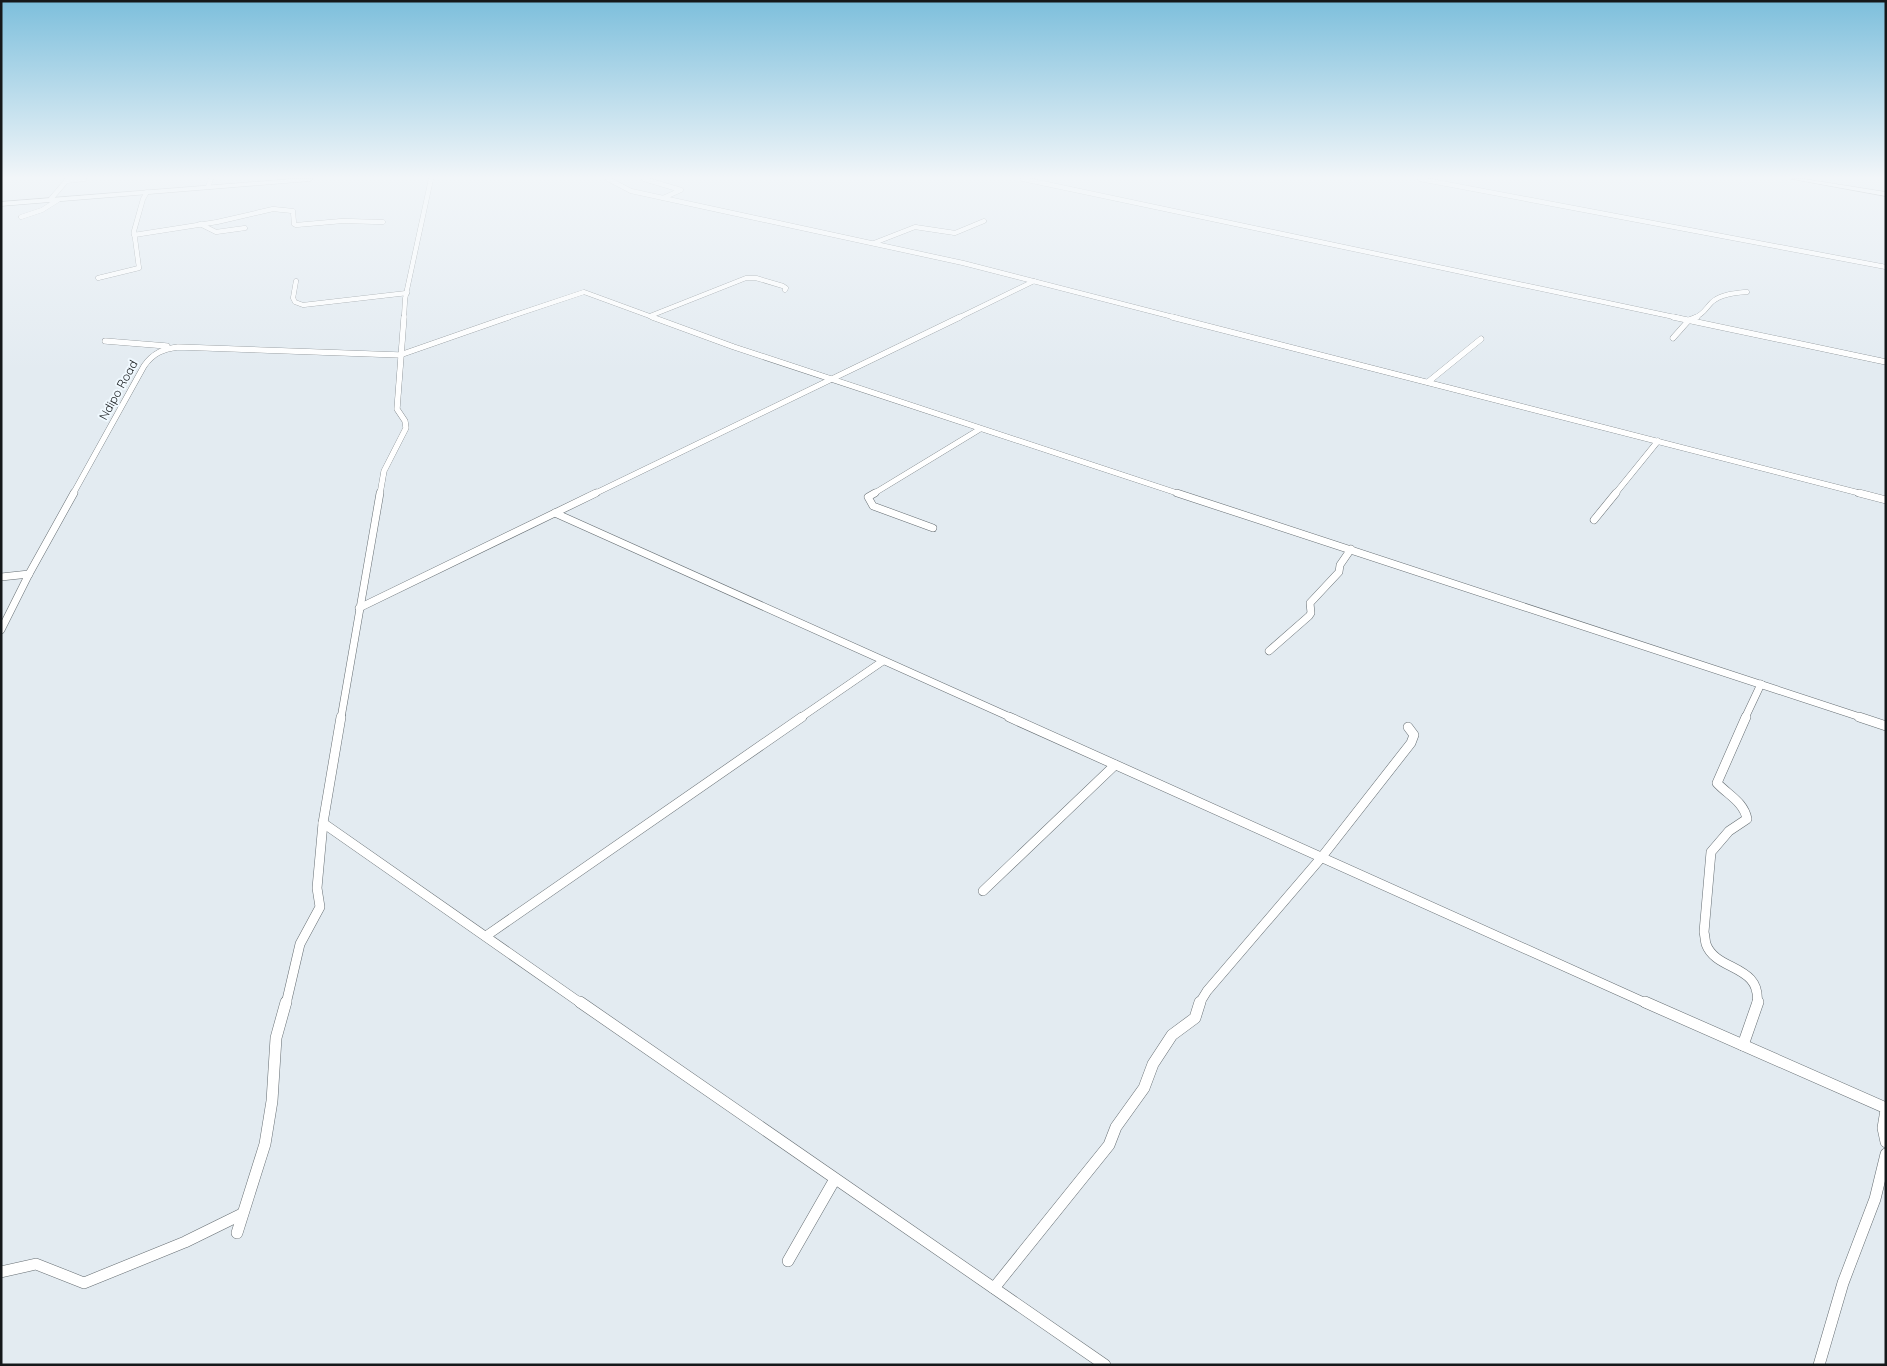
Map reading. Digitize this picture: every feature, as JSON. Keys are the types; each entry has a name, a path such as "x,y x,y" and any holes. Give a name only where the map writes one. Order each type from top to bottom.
{"street":[{"path":"98,278 139,268 135,243"},
{"path":"237,1233 265,1144 272,1100 276,1038 293,978 300,944 320,907 317,888 323,822 359,608 384,471 387,462 406,430 404,419 397,409 400,355 406,293 417,243"},
{"path":"868,243 1034,282 1886,500"},
{"path":"1325,243 1886,362"},
{"path":"1758,243 1886,267"},
{"path":"650,316 746,278 756,278 783,286 786,288 785,290"},
{"path":"296,280 294,285 296,291 293,298 295,302 303,305 406,293"},
{"path":"359,608 1034,282"},
{"path":"163,350 189,347 400,355 580,292 588,293 740,349 1886,726"},
{"path":"1672,338 1689,320 1702,315 1709,305 1721,296 1734,292 1747,292"},
{"path":"1428,382 1481,339"},
{"path":"104,341 167,346 163,350"},
{"name":"Ndipo Road","path":"1,630 143,367 150,356 163,350"},
{"path":"933,528 873,506 868,497 980,429"},
{"path":"1594,520 1658,442"},
{"path":"555,513 753,600 883,661 1321,858 1886,1109 1883,1128 1886,1142"},
{"path":"1269,651 1309,616 1311,613 1310,603 1339,572 1340,565 1351,549"},
{"path":"1,577 30,574"},
{"path":"486,936 883,661"},
{"path":"1742,1045 1757,1004 1757,989 1744,973 1711,954 1703,943 1711,852 1729,831 1747,819 1747,813 1740,803 1717,784 1718,778 1761,684"},
{"path":"994,1288 1109,1145 1116,1127 1144,1088 1150,1070 1172,1035 1191,1022 1200,1001 1207,991 1321,858 1411,743 1414,735 1408,727"},
{"path":"983,891 1115,765"},
{"path":"323,822 1105,1365"},
{"path":"1818,1365 1842,1283 1859,1244 1875,1199 1886,1154"},
{"path":"788,1261 836,1179"},
{"path":"1,1272 36,1264 84,1283 185,1242 242,1214"}]}
